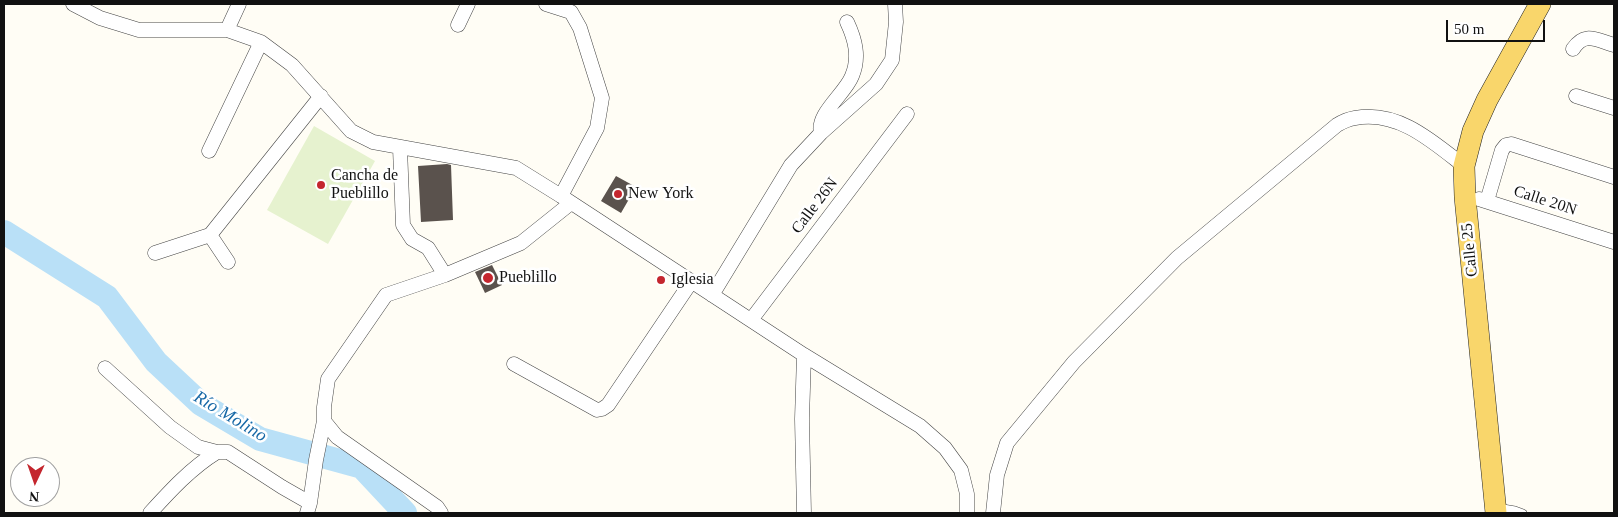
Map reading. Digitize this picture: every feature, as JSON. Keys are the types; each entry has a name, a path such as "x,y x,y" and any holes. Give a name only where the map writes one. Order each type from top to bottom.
{"main road":[{"name":"Calle 25","path":"1496,510 1465,197 1464,166 1473,131 1487,100 1540,4"}],"street":[{"path":"227,30 240,4"},
{"path":"458,25 468,4"},
{"path":"105,368 170,427 198,447 217,452 228,452 282,487 309,508 324,421 328,379 386,295 445,275 521,243 566,199 598,128 602,98 580,28 571,12 546,4"},
{"path":"712,294 791,165 821,133 876,84 892,60 896,22 895,4"},
{"path":"78,5 100,18 139,30 227,30 261,42 292,65 351,131 373,142 516,168 804,355 920,426 945,448 961,470 967,494 966,513"},
{"path":"821,133 822,120 853,75 856,55 854,38 847,22"},
{"path":"1573,49 1579,40 1587,38 1614,45"},
{"path":"209,151 261,42"},
{"path":"155,253 210,235 321,96"},
{"path":"1576,96 1614,108"},
{"name":"Calle 26N","path":"751,320 907,114"},
{"path":"994,513 997,476 1007,443 1074,362 1177,258 1337,125 1354,118 1379,116 1398,122 1424,135 1464,166"},
{"path":"1487,201 1502,150 1506,145 1511,144 1614,177"},
{"path":"400,148 403,225 412,239 428,248 445,275"},
{"name":"Calle 20N","path":"1465,197 1487,201 1614,242"},
{"path":"210,235 228,262"},
{"path":"514,364 597,410 602,409 608,405 691,282"},
{"path":"804,355 802,419 804,513"},
{"path":"324,421 337,437 437,507 441,513"},
{"path":"150,513 190,472 217,452"}],"lane":[{"path":"1496,510 1515,510 1523,513"}],"green space":[{"name":"Cancha de Pueblillo","path":"314,126 375,161 328,244 267,210"}],"building":[{"path":"451,165 453,220 421,222 418,166"},
{"name":"New York","path":"616,176 636,187 621,213 601,201"},
{"name":"Pueblillo","path":"492,265 502,285 485,293 475,272"}],"waterway":[{"name":"Río Molino","path":"4,232 107,297 156,362 201,404 260,439 362,467 405,513"}],"place":[{"name":"Cancha de Pueblillo","path":"321,185"},
{"name":"New York","path":"618,194"},
{"name":"Pueblillo","path":"488,278"},
{"name":"Iglesia","path":"661,280"}]}
